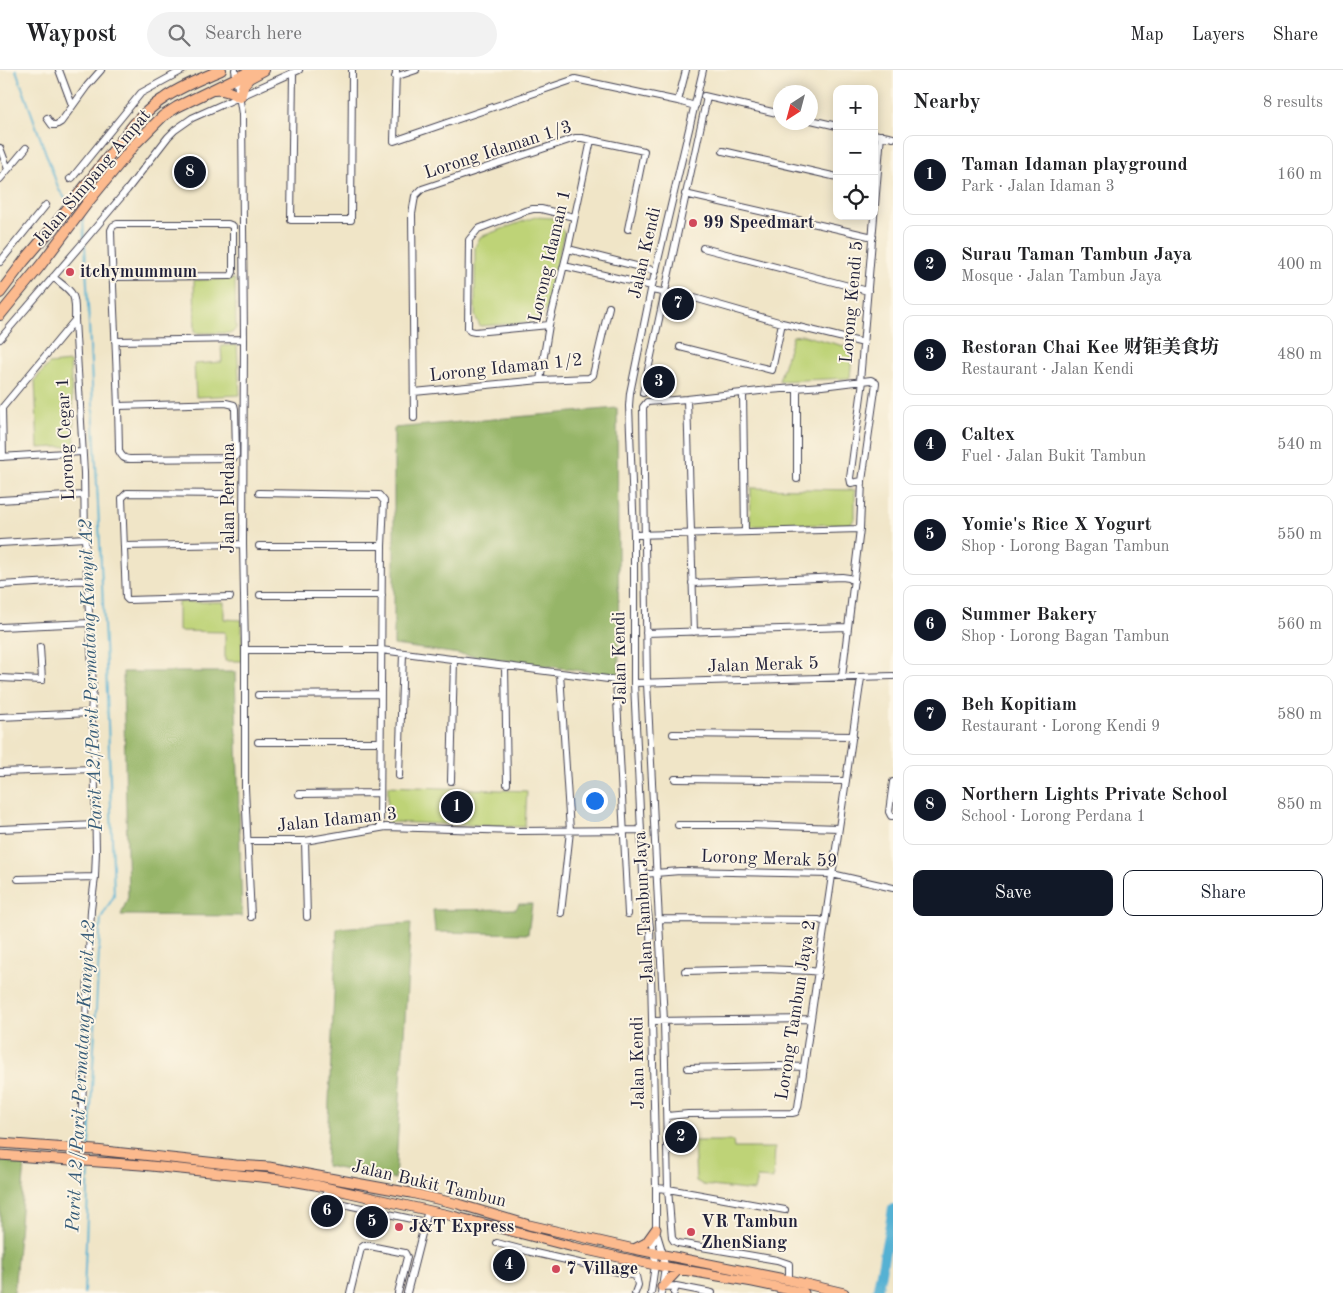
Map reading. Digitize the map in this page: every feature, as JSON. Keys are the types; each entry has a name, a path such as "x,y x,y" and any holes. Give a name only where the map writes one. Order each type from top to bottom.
{"highway":[{"name":"Jalan Simpang Ampat","path":"0,293 135,122 162,99 184,86 220,70"},
{"name":"Jalan Simpang Ampat","path":"0,315 40,266 62,234 136,143 163,116 210,91 234,73 253,70"},
{"path":"210,91 223,89 240,97 244,84 249,78 264,70"}],"main road":[{"name":"Jalan Bukit Tambun","path":"0,1143 278,1168 458,1204 529,1225 844,1293"},
{"name":"Jalan Bukit Tambun","path":"0,1155 141,1164 267,1177 428,1210 573,1247 678,1270 753,1282 804,1293"},
{"path":"634,1249 646,1243 656,1229"},
{"path":"662,1290 678,1270"}],"street":[{"path":"59,70 72,106"},
{"path":"47,118 52,125 61,122 101,70"},
{"path":"70,178 72,178 141,93 183,70"},
{"path":"0,339 94,230 175,130 192,118 296,71 291,220 351,220 352,70"},
{"path":"416,70 395,74 394,141 575,79 694,106"},
{"path":"678,101 686,70"},
{"name":"Jalan Kendi","path":"659,1254 653,1244 656,1229 656,1188 650,927 643,874 640,830 634,683 634,535 629,406 651,288 703,70"},
{"name":"Jalan Perdana","path":"234,73 242,114 245,788 251,917"},
{"path":"697,94 773,112"},
{"name":"Jalan Kendi","path":"643,393 707,97"},
{"path":"818,122 833,125"},
{"path":"878,134 893,138"},
{"name":"Lorong Idaman 1/3","path":"414,418 412,214 415,196 422,189 575,138 591,140 644,151 628,230"},
{"name":"Lorong Idaman 1","path":"540,380 549,325 568,249 591,140"},
{"path":"0,148 8,169"},
{"path":"0,179 26,148"},
{"path":"723,151 833,176"},
{"path":"686,194 873,237"},
{"path":"0,262 46,205"},
{"path":"549,325 470,331 468,328 469,240 478,229 525,211 540,209 574,217"},
{"name":"Lorong Kendi 5","path":"862,481 851,483 850,478 862,381 874,220"},
{"path":"112,277 232,275 233,226 117,224 111,230 112,277 119,452 121,456 125,459 234,458 236,454 234,405 226,403 118,406"},
{"path":"703,248 868,291"},
{"path":"568,249 656,271"},
{"path":"564,266 691,297 782,323 864,343"},
{"name":"Lorong Cegar 1","path":"53,277 72,292 76,303 75,320 93,688 91,713 94,738 95,877 81,1149"},
{"name":"Lorong Idaman 1/2","path":"414,392 540,380 589,378 593,375 609,307"},
{"path":"75,320 2,408 1,457 82,452"},
{"path":"680,347 772,370 782,323"},
{"path":"115,341 244,339"},
{"path":"694,632 687,399 871,380 876,383 862,481 860,529 842,678"},
{"path":"797,388 797,480"},
{"path":"743,393 745,532"},
{"name":"Jalan Kendi","path":"647,683 643,407 647,402 687,399"},
{"path":"259,493 379,495 384,501 380,828"},
{"path":"230,494 127,494 122,498 126,598 128,600 230,597"},
{"path":"0,500 84,495"},
{"path":"634,535 860,529"},
{"path":"0,543 85,538"},
{"path":"124,546 243,544"},
{"path":"259,546 382,546"},
{"path":"692,583 842,577 854,581"},
{"path":"0,585 88,580"},
{"path":"260,594 382,594"},
{"path":"0,627 90,623"},
{"path":"646,633 848,627"},
{"path":"0,678 42,680 40,647"},
{"path":"245,650 382,650 560,673 570,831 561,913"},
{"path":"399,776 403,652"},
{"path":"451,781 454,659"},
{"path":"505,666 507,784"},
{"name":"Jalan Kendi","path":"560,673 616,680 628,914"},
{"name":"Jalan Merak 5","path":"634,683 893,676"},
{"name":"Lorong Tambun Jaya 2","path":"667,1116 792,1113 796,1112 798,1108 861,678"},
{"name":"Jalan Tambun Jaya","path":"647,683 664,1021 668,1189 672,1238 674,1241 777,1260 789,1264 790,1280"},
{"path":"258,695 381,694"},
{"path":"0,717 91,713"},
{"path":"673,734 853,736"},
{"path":"258,742 380,742"},
{"path":"0,772 94,769"},
{"path":"675,779 846,781"},
{"path":"891,814 893,782"},
{"path":"299,794 380,793"},
{"path":"0,830 96,825"},
{"path":"678,825 839,828"},
{"name":"Jalan Idaman 3","path":"247,841 305,841 380,828 570,831 640,830"},
{"path":"305,841 307,917"},
{"name":"Lorong Merak 59","path":"643,874 680,871 832,874 893,888"},
{"path":"18,879 95,877"},
{"path":"659,919 819,920 825,922"},
{"path":"685,971 766,969 818,972"},
{"path":"652,1021 811,1019"},
{"path":"688,1068 804,1067"},
{"path":"327,1188 325,1200 425,1222"},
{"path":"656,1188 785,1210"},
{"path":"407,1293 428,1210"},
{"path":"497,1243 636,1276 638,1285 635,1293"},
{"path":"350,1293 361,1248 365,1245 405,1253 407,1257 398,1293"},
{"path":"651,1293 655,1265 659,1254"},
{"path":"659,1254 665,1267 662,1290 676,1286 712,1293"},
{"path":"674,1293 676,1286"}],"green space":[{"path":"535,217 553,218 564,232 547,309 536,322 480,326 475,316 475,247 480,237"},
{"path":"235,279 236,328 232,333 195,333 194,280"},
{"path":"802,335 848,347 852,356 850,378 779,381 793,336"},
{"path":"237,345 240,395 196,397 194,364 222,362 221,346"},
{"path":"70,362 75,446 38,448 35,380 49,364"},
{"path":"617,408 619,676 394,645 394,428"},
{"path":"751,488 855,490 855,518 850,524 750,526"},
{"path":"178,602 224,602 224,619 242,620 242,661 225,661 225,632 178,631"},
{"path":"123,672 235,672 242,916 121,915 128,897"},
{"path":"388,786 527,791 525,827 387,822"},
{"path":"519,904 532,904 528,934 435,932 433,910 516,909"},
{"path":"411,923 395,1179 326,1166 337,928"},
{"path":"694,1141 733,1141 734,1148 775,1148 773,1179 757,1178 754,1191 703,1185 696,1181"},
{"path":"0,1161 25,1163 14,1293 0,1293"}],"waterway":[{"name":"Parit A2/Parit Permatang Kunyit A2","path":"16,70 59,190 68,202"},
{"name":"Parit A2/Parit Permatang Kunyit A2","path":"82,215 84,238"},
{"name":"Parit A2/Parit Permatang Kunyit A2","path":"85,245 106,664 114,896 101,918 89,1146"},
{"name":"Parit A2/Parit Permatang Kunyit A2","path":"84,1293 89,1165"},
{"path":"877,1293 893,1209"}],"place":[{"name":"Northern Lights Private School","path":"190,172"},
{"name":"99 Speedmart","path":"693,223"},
{"name":"itchymummum","path":"70,272"},
{"name":"Beh Kopitiam","path":"678,304"},
{"name":"Restoran Chai Kee 财钜美食坊","path":"659,382"},
{"name":"Taman Idaman playground","path":"457,807"},
{"name":"Surau Taman Tambun Jaya","path":"681,1137"},
{"name":"Summer Bakery","path":"327,1211"},
{"name":"Yomie's Rice X Yogurt","path":"372,1222"},
{"name":"J&T Express","path":"399,1227"},
{"name":"VR Tambun ZhenSiang","path":"691,1232"},
{"name":"Caltex","path":"509,1265"},
{"name":"7 Village","path":"556,1269"}]}
